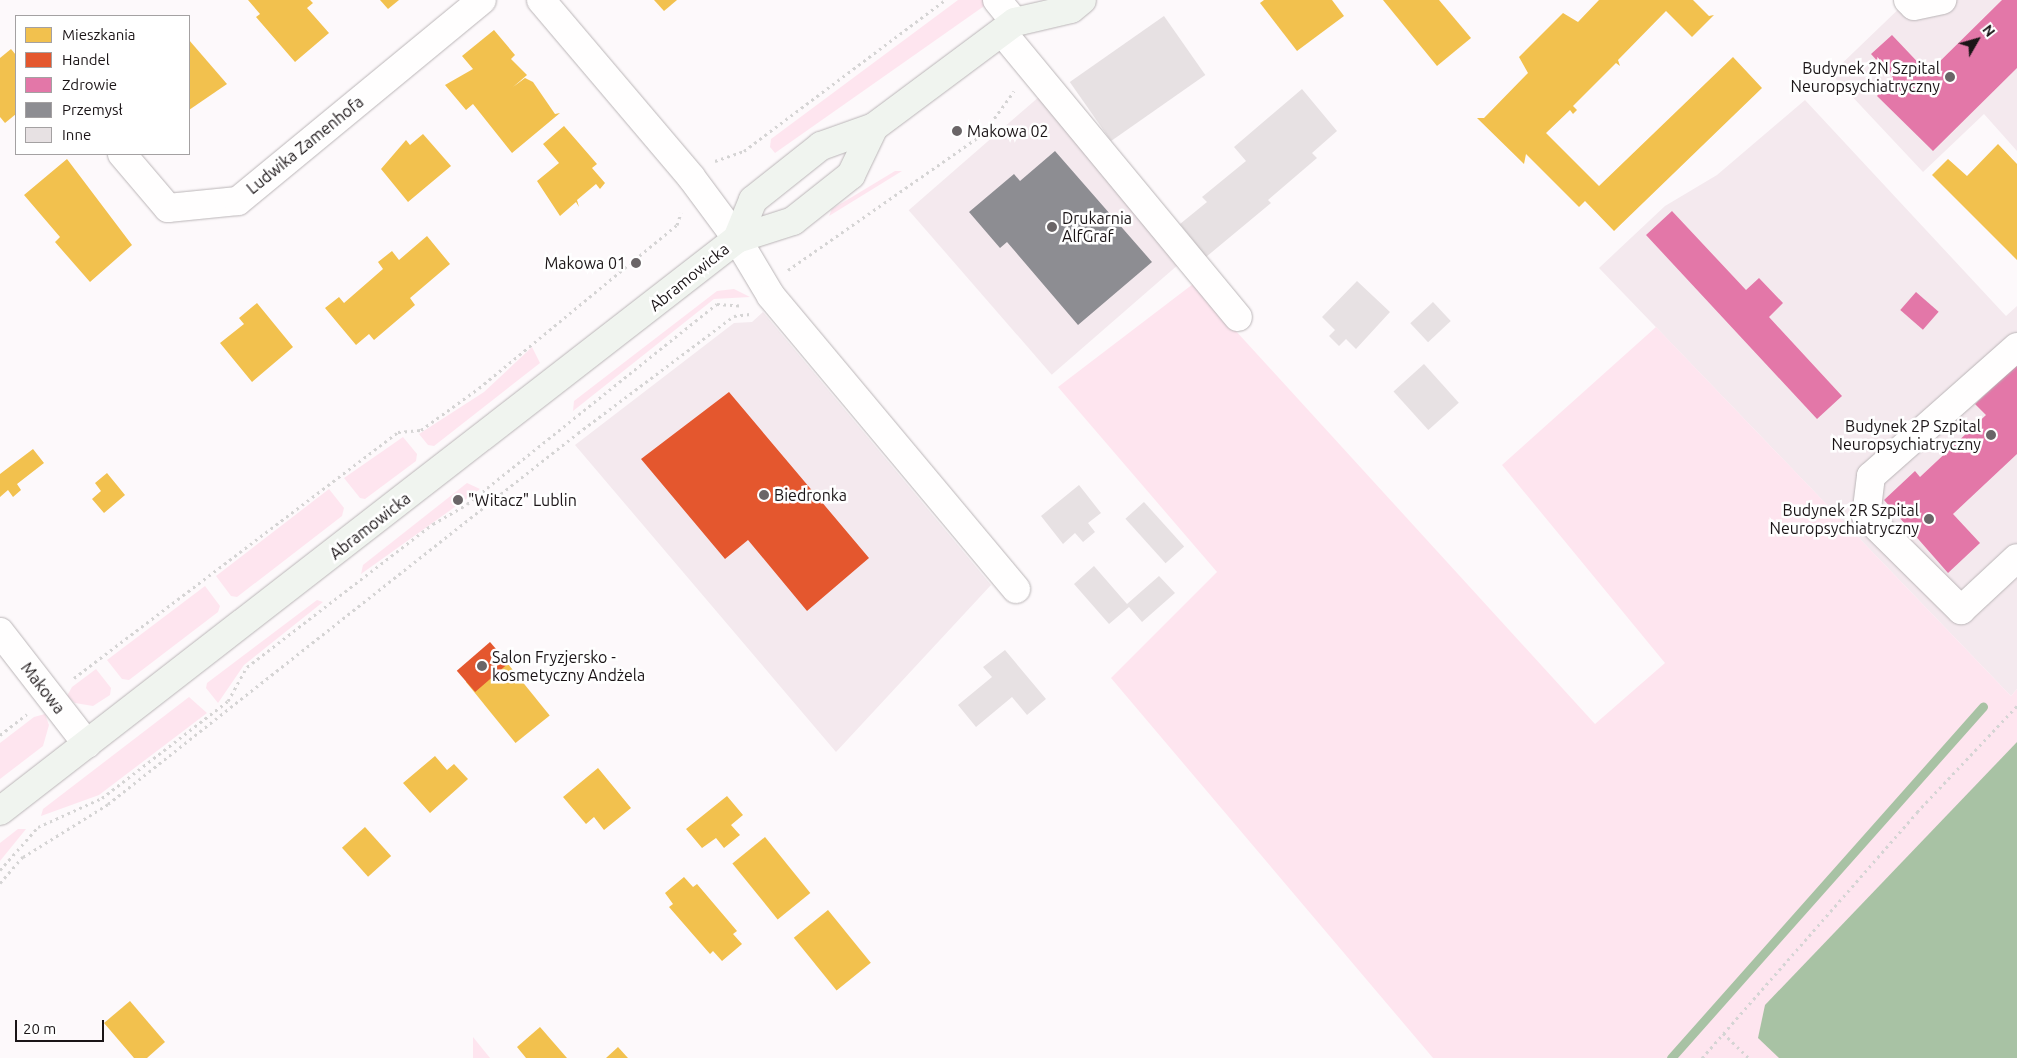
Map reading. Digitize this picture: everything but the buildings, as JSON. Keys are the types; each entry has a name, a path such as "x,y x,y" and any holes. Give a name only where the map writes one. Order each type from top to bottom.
{"main road":[{"name":"Abramowicka","path":"737,239 753,200 821,146 874,127 1015,18 1071,9 1082,0"},
{"name":"Abramowicka","path":"0,811 737,239 793,221 850,175 874,127"}],"street":[{"name":"Ludwika Zamenhofa","path":"123,155 168,208 238,201 482,0"},
{"path":"541,0 691,176 737,239 771,296 1016,589"},
{"path":"997,0 1015,18 1238,317"},
{"path":"1908,0 1914,6 1942,0"},
{"path":"2017,346 1871,476 1866,516 1962,610 2017,558"},
{"name":"Makowa","path":"0,632 87,744"}],"path":[{"path":"0,735 398,432 420,430 479,388 542,332 599,291 677,225 683,208 677,188 691,176 704,166 744,151 945,0"},
{"path":"0,883 24,857 108,804 578,433 734,316 748,316 771,296"},
{"path":"0,870 38,827 102,798 228,701 247,667 486,488"},
{"path":"1702,1058 1917,812 2017,706"},
{"path":"1724,1033 1749,1058"}],"shaded area":[{"path":"958,0 987,0 987,4 775,153 770,147 771,139"},
{"path":"1908,0 2017,0 2017,151 1984,114 1923,172 1831,74"},
{"path":"1040,96 1183,261 1052,375 909,210"},
{"path":"1805,100 2006,316 2017,306 2017,689 2011,696 1599,268 1665,206 1717,175"},
{"path":"895,171 902,171 829,216 832,209"},
{"path":"1193,284 1595,724 1665,663 1502,465 1656,327 2011,696 2017,689 2017,1058 1433,1058 1111,678 1217,572 1058,387"},
{"path":"734,289 750,297 714,299 573,411 574,401 717,291"},
{"path":"763,312 991,585 836,752 575,445 734,323 752,322"},
{"path":"532,347 540,363 434,446 428,445 419,434 484,392"},
{"path":"403,437 417,454 416,461 365,499 360,498 344,478"},
{"path":"467,483 480,489 361,574 363,565"},
{"path":"329,489 344,508 342,516 237,597 231,596 216,576"},
{"path":"205,586 220,606 218,612 129,680 122,679 107,660"},
{"path":"317,600 323,602 244,665 218,703 206,688 207,683"},
{"path":"96,669 111,688 110,695 93,706 75,703 67,696 72,687"},
{"path":"189,697 207,713 99,795 41,816 43,809"},
{"path":"45,714 49,725 43,746 0,779 0,743 34,717"},
{"path":"2017,742 2017,1058 1779,1058 1758,1038 1765,1005"},
{"path":"18,829 26,829 0,861 0,843"},
{"path":"473,1037 490,1058 473,1058"}],"waterway":[{"path":"1671,1058 1983,706"}],"place":[{"name":"Budynek 2N Szpital Neuropsychiatryczny","path":"1950,77"},
{"name":"Makowa 02","path":"957,131"},
{"name":"Drukarnia AlfGraf","path":"1052,227"},
{"name":"Makowa 01","path":"636,263"},
{"name":"Budynek 2P Szpital Neuropsychiatryczny","path":"1991,435"},
{"name":"Biedronka","path":"764,495"},
{"name":"\"Witacz\" Lublin","path":"458,500"},
{"name":"Budynek 2R Szpital Neuropsychiatryczny","path":"1929,519"},
{"name":"Salon Fryzjersko - kosmetyczny Andżela","path":"482,666"}]}
